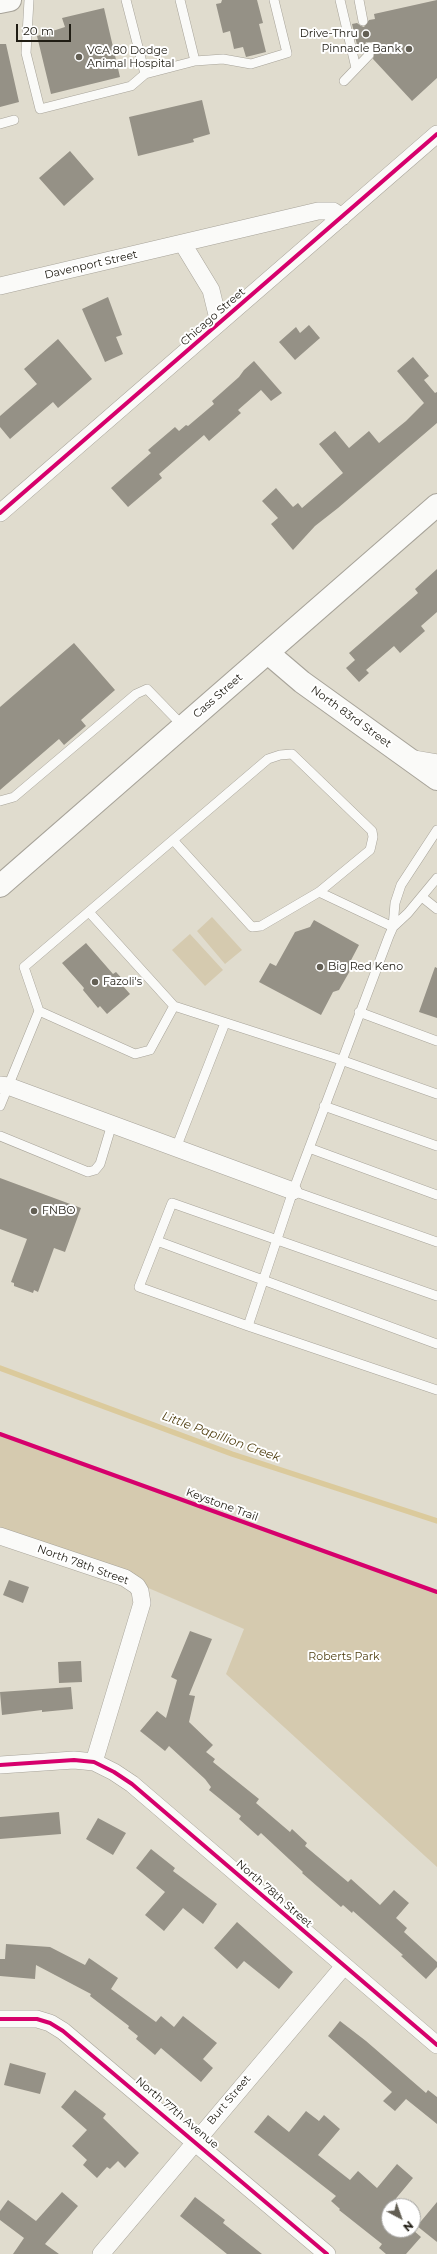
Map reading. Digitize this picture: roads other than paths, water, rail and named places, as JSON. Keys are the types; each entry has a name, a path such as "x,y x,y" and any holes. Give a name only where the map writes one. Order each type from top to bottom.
{"main road":[{"path":"0,2 10,0"},
{"name":"Cass Street","path":"0,886 437,505"},
{"name":"North 83rd Street","path":"268,653 302,682 437,779"}],"street":[{"name":"Chicago Street","path":"0,513 437,134"},
{"name":"Davenport Street","path":"0,286 318,211 333,211 342,217"},
{"path":"183,244 211,290 219,323"},
{"path":"408,758 437,763"},
{"path":"3,1083 293,1191"},
{"name":"North 78th Street","path":"0,1536 125,1578 137,1586 140,1591 142,1603 94,1762 132,1784 437,2045"},
{"path":"0,1765 55,1761 94,1762"},
{"name":"Burt Street","path":"101,2254 344,1966"},
{"name":"North 77th Avenue","path":"0,2019 37,2019 50,2023 63,2031 327,2254"}],"lane":[{"path":"29,0 26,54 40,109 131,86 145,74 195,61 223,59 251,64 287,53 274,0"},
{"path":"126,0 145,74"},
{"path":"180,0 195,61"},
{"path":"340,0 356,68"},
{"path":"359,0 364,21"},
{"path":"344,81 369,56 369,47"},
{"path":"0,124 14,120"},
{"path":"0,801 14,797 136,694 147,689 183,726"},
{"path":"0,1106 3,1083 39,1011 24,967 268,759 280,755 292,754 372,831 373,837 370,850 319,892 262,926 252,927 173,840"},
{"path":"248,1326 293,1191 359,1012 393,927 395,903 400,885 437,830"},
{"path":"393,927 422,897 437,878"},
{"path":"319,892 393,927"},
{"path":"422,897 437,909"},
{"path":"89,912 174,1006 342,1060 437,1094"},
{"path":"39,1011 136,1054 150,1050 174,1006"},
{"path":"359,1012 437,1041"},
{"path":"176,1148 225,1023"},
{"path":"324,1106 437,1146"},
{"path":"0,1136 88,1172 95,1170 100,1164 112,1124"},
{"path":"309,1148 437,1195"},
{"path":"293,1191 437,1242"},
{"path":"437,1296 172,1203 139,1287 248,1326 437,1390"},
{"path":"157,1241 262,1281 437,1344"}],"waterway":[{"name":"Little Papillion Creek","path":"0,1368 232,1454 437,1521"}],"place":[{"name":"Drive-Thru","path":"366,34"},
{"name":"Pinnacle Bank","path":"409,49"},
{"name":"VCA 80 Dodge Animal Hospital","path":"79,57"},
{"name":"Big Red Keno","path":"320,967"},
{"name":"Fazoli's","path":"95,982"},
{"name":"FNBO","path":"34,1211"}],"park label":[{"name":"Roberts Park","path":"344,1657"}]}
